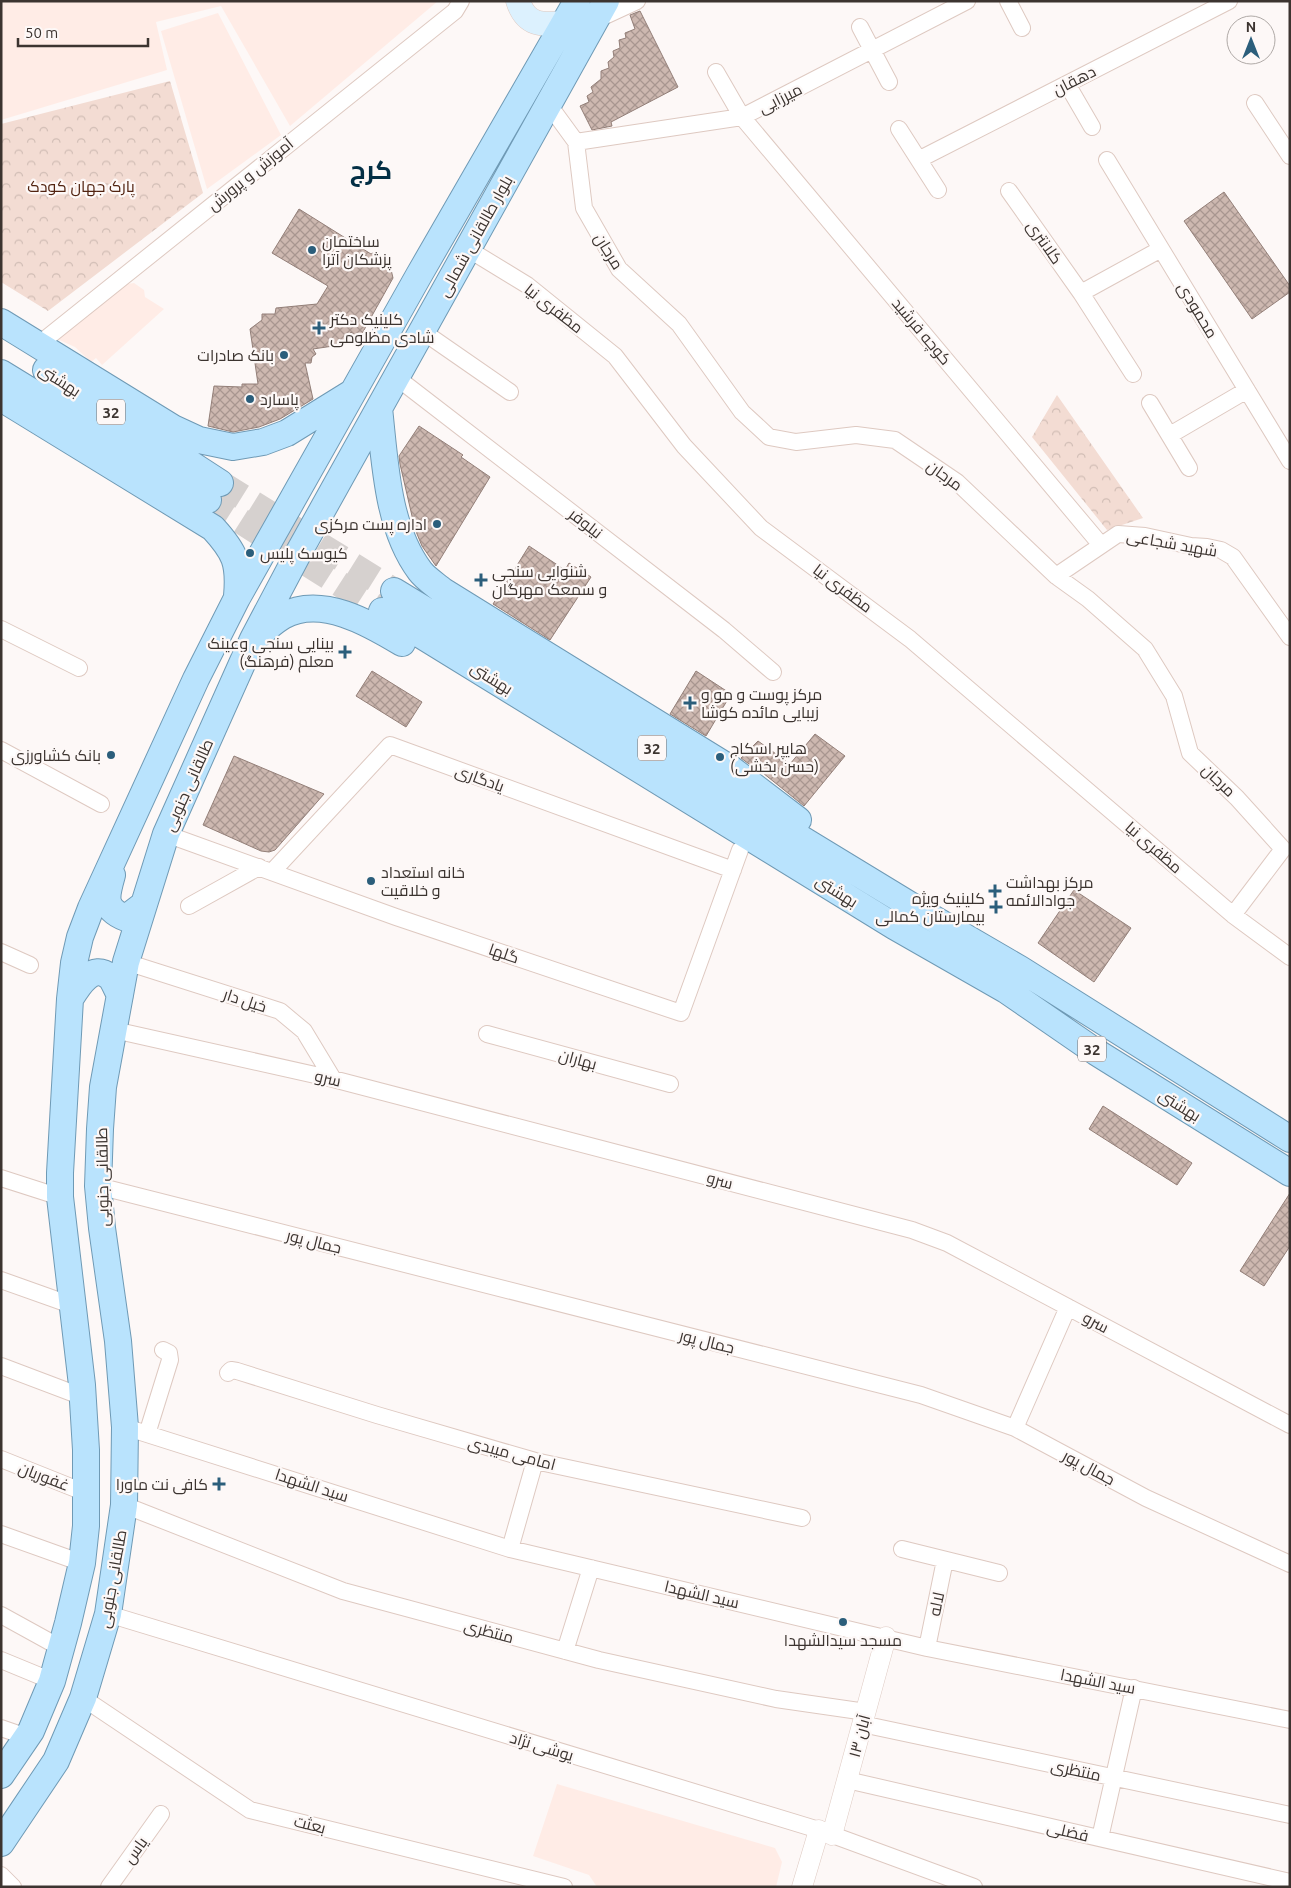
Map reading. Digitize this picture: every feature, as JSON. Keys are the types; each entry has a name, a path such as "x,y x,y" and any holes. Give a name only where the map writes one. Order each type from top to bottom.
{"main road":[{"path":"518,1 520,9 532,22 544,25 571,12"},
{"name":"بلوار طالقانی شمالی","path":"300,550 601,11"},
{"name":"بلوار طالقانی شمالی","path":"272,534 571,12"},
{"path":"1,322 173,428 198,440 233,447 263,442 287,433 353,392"},
{"name":"بهشتى","path":"1,342 214,492 1,373"},
{"path":"1,398 213,528 226,542 236,559 239,576 237,598"},
{"path":"379,408 396,524 405,548 421,573 443,592 731,769 910,905"},
{"name":"طالقانی جنوبی","path":"1,1775 27,1737 52,1681 82,1563 86,1526 83,1398 74,1306 60,1197 70,999 80,937 91,908 196,679 272,534"},
{"name":"طالقانی جنوبی","path":"1,1843 56,1761 83,1698 108,1614 136,1430 118,1340 98,1186 104,1087 126,962 166,834 253,639 300,550"},
{"name":"بهشتى","path":"1290,1139 1020,969 388,601 894,926 1006,990 1096,1052 1290,1173"},
{"path":"253,639 283,616 304,609 323,609 341,613 369,624 737,860 894,926"},
{"path":"122,841 108,890 109,907 116,914 126,918 143,905"},
{"path":"70,999 82,980 90,975 100,973 110,978 120,995"}],"street":[{"name":"آموزش و پرورش","path":"38,345 455,11 461,1"},
{"path":"601,11 637,1"},
{"name":"میرزایی","path":"576,142 742,117 967,1"},
{"path":"1008,1 1022,28"},
{"name":"دهقان","path":"920,160 1229,1"},
{"path":"860,26 889,82"},
{"name":"كوچه فرشيد","path":"716,72 742,117 1101,545"},
{"path":"1067,84 1092,126"},
{"path":"1255,103 1288,150"},
{"name":"مرجان","path":"550,105 576,142 584,208 619,269 679,324 742,412 769,437 796,442 856,436 895,440 957,482 1056,576 1088,599 1145,649 1174,696 1190,753 1237,798 1283,849 1233,916"},
{"path":"900,129 938,190"},
{"name":"محمودی","path":"1107,160 1290,461"},
{"name":"کلانتری","path":"1009,191 1081,293 1133,374"},
{"name":"مظفری نیا","path":"468,249 527,285 615,356 684,446 761,528 910,639 1233,916 1290,957"},
{"path":"1081,293 1161,249"},
{"path":"422,331 510,392"},
{"name":"نیلوفر","path":"396,377 724,630 773,672"},
{"path":"1170,435 1247,390"},
{"path":"1150,402 1189,468"},
{"name":"شهید شجاعی","path":"1056,576 1118,534 1145,536 1191,546 1221,550 1233,557 1290,637"},
{"path":"1,629 79,668"},
{"name":"یادگاری","path":"266,869 390,745 737,860"},
{"path":"1,750 101,804"},
{"name":"گلها","path":"166,834 396,917 681,1012 737,860"},
{"path":"189,906 266,869"},
{"path":"1,952 30,965"},
{"name":"خیل دار","path":"126,962 280,1011 304,1031 333,1079"},
{"name":"سرو","path":"114,1030 333,1079 912,1230 947,1244 1290,1424"},
{"name":"بهاران","path":"487,1034 670,1084"},
{"path":"1,1178 60,1197"},
{"name":"جمال پور","path":"98,1186 921,1395 1015,1428 1146,1498 1290,1564"},
{"path":"1,1280 74,1306"},
{"path":"1015,1428 1068,1307"},
{"path":"136,1430 170,1360 166,1351"},
{"path":"1,1366 83,1398"},
{"name":"امامی میبدی","path":"228,1374 232,1370 237,1371 377,1415 535,1461 802,1518"},
{"name":"سید الشهدا","path":"136,1430 510,1549 927,1648 1290,1720"},
{"name":"غفوریان","path":"1,1459 86,1492"},
{"path":"510,1549 535,1461"},
{"name":"منتظری","path":"124,1505 343,1591 565,1651 864,1718 1114,1778 1290,1815"},
{"path":"1,1534 82,1563"},
{"path":"902,1550 998,1573"},
{"name":"لاله","path":"927,1648 945,1560"},
{"path":"565,1651 591,1568"},
{"name":"یوشی نژاد","path":"108,1614 826,1833 974,1887"},
{"path":"1,1615 61,1648"},
{"name":"۱۳ آبان","path":"802,1887 847,1780 886,1637"},
{"path":"1,1660 52,1681"},
{"path":"1100,1838 1134,1688"},
{"name":"بعثت","path":"83,1698 250,1810 564,1887"},
{"path":"1,1728 27,1737"},
{"name":"فضلی","path":"847,1780 1290,1882"},
{"name":"یاس","path":"109,1887 161,1814"},
{"path":"1,1875 13,1887"}],"shaded area":[{"path":"1,1 438,1 290,126 221,6 156,22 167,70 1,120"},
{"path":"218,13 281,135 207,189 161,31"},
{"path":"122,278 127,284 134,283 144,290 145,297 164,309 102,365 96,358 91,362 75,347 55,338"},
{"path":"557,1784 775,1848 782,1862 776,1887 597,1887 589,1875 533,1856"}],"green space":[{"name":"پارک جهان کودک","path":"170,81 203,193 48,311 1,282 1,124"},
{"path":"1057,395 1143,518 1107,530 1032,437"}],"building":[{"path":"640,11 678,87 611,122 612,126 592,130 580,106 589,102 587,96 593,92 591,87 601,79 601,71 609,68 608,62 614,57 613,51 620,48 619,40 626,38 625,33 635,29 630,15"},
{"path":"1224,192 1290,286 1290,292 1252,319 1184,221"},
{"path":"299,209 371,254 373,253 389,261 393,278 359,339 351,332 340,345 313,349 316,354 312,357 311,363 305,363 313,399 280,419 259,427 233,432 208,426 214,386 242,387 242,384 258,384 250,329 262,320 262,314 275,314 276,308 317,304 328,286 272,253"},
{"name":"اداره پست مرکزی","path":"419,426 463,455 461,457 490,477 436,566 422,546 415,529 399,456"},
{"path":"529,546 565,570 569,563 591,577 550,640 493,604"},
{"path":"372,671 422,702 406,727 356,696"},
{"path":"696,671 731,694 706,736 670,714"},
{"path":"815,734 845,756 804,806 758,769 741,758 758,741 790,764"},
{"path":"234,756 324,794 275,850 269,852 261,851 203,825"},
{"path":"1074,890 1131,928 1094,982 1038,943"},
{"path":"1103,1106 1192,1163 1177,1185 1089,1129"},
{"path":"1290,1193 1290,1246 1264,1286 1240,1271"}],"tunnel":[{"path":"220,483 394,591"},
{"path":"208,500 382,611"}],"place":[{"name":"ساختمان پزشکان آترا","path":"312,250"},
{"name":"کلینیک دکتر شادی مظلومی","path":"319,328"},
{"name":"بانک صادرات","path":"284,355"},
{"name":"پاسارد","path":"250,399"},
{"name":"اداره پست مرکزی","path":"437,524"},
{"name":"کیوسک پلیس","path":"250,553"},
{"name":"شنوایی سنجی و سمعک مهرگان","path":"481,580"},
{"name":"بینایی سنجی وعینک معلم (فرهنگ)","path":"345,652"},
{"name":"مرکز پوست و مو و زیبایی مائده کوشا","path":"690,703"},
{"name":"بانک کشاورزی","path":"111,755"},
{"name":"هایپر اسکاج (حسن بخشی)","path":"720,757"},
{"name":"خانه استعداد و خلاقیت","path":"371,881"},
{"name":"مرکز بهداشت جوادالائمه","path":"995,891"},
{"name":"کلینیک ویژه بیمارستان کمالی","path":"996,907"},
{"name":"کافی نت ماورا","path":"219,1484"},
{"name":"مسجد سیدالشهدا","path":"843,1622"}],"district":[{"name":"کرج","path":"371,169"}]}
